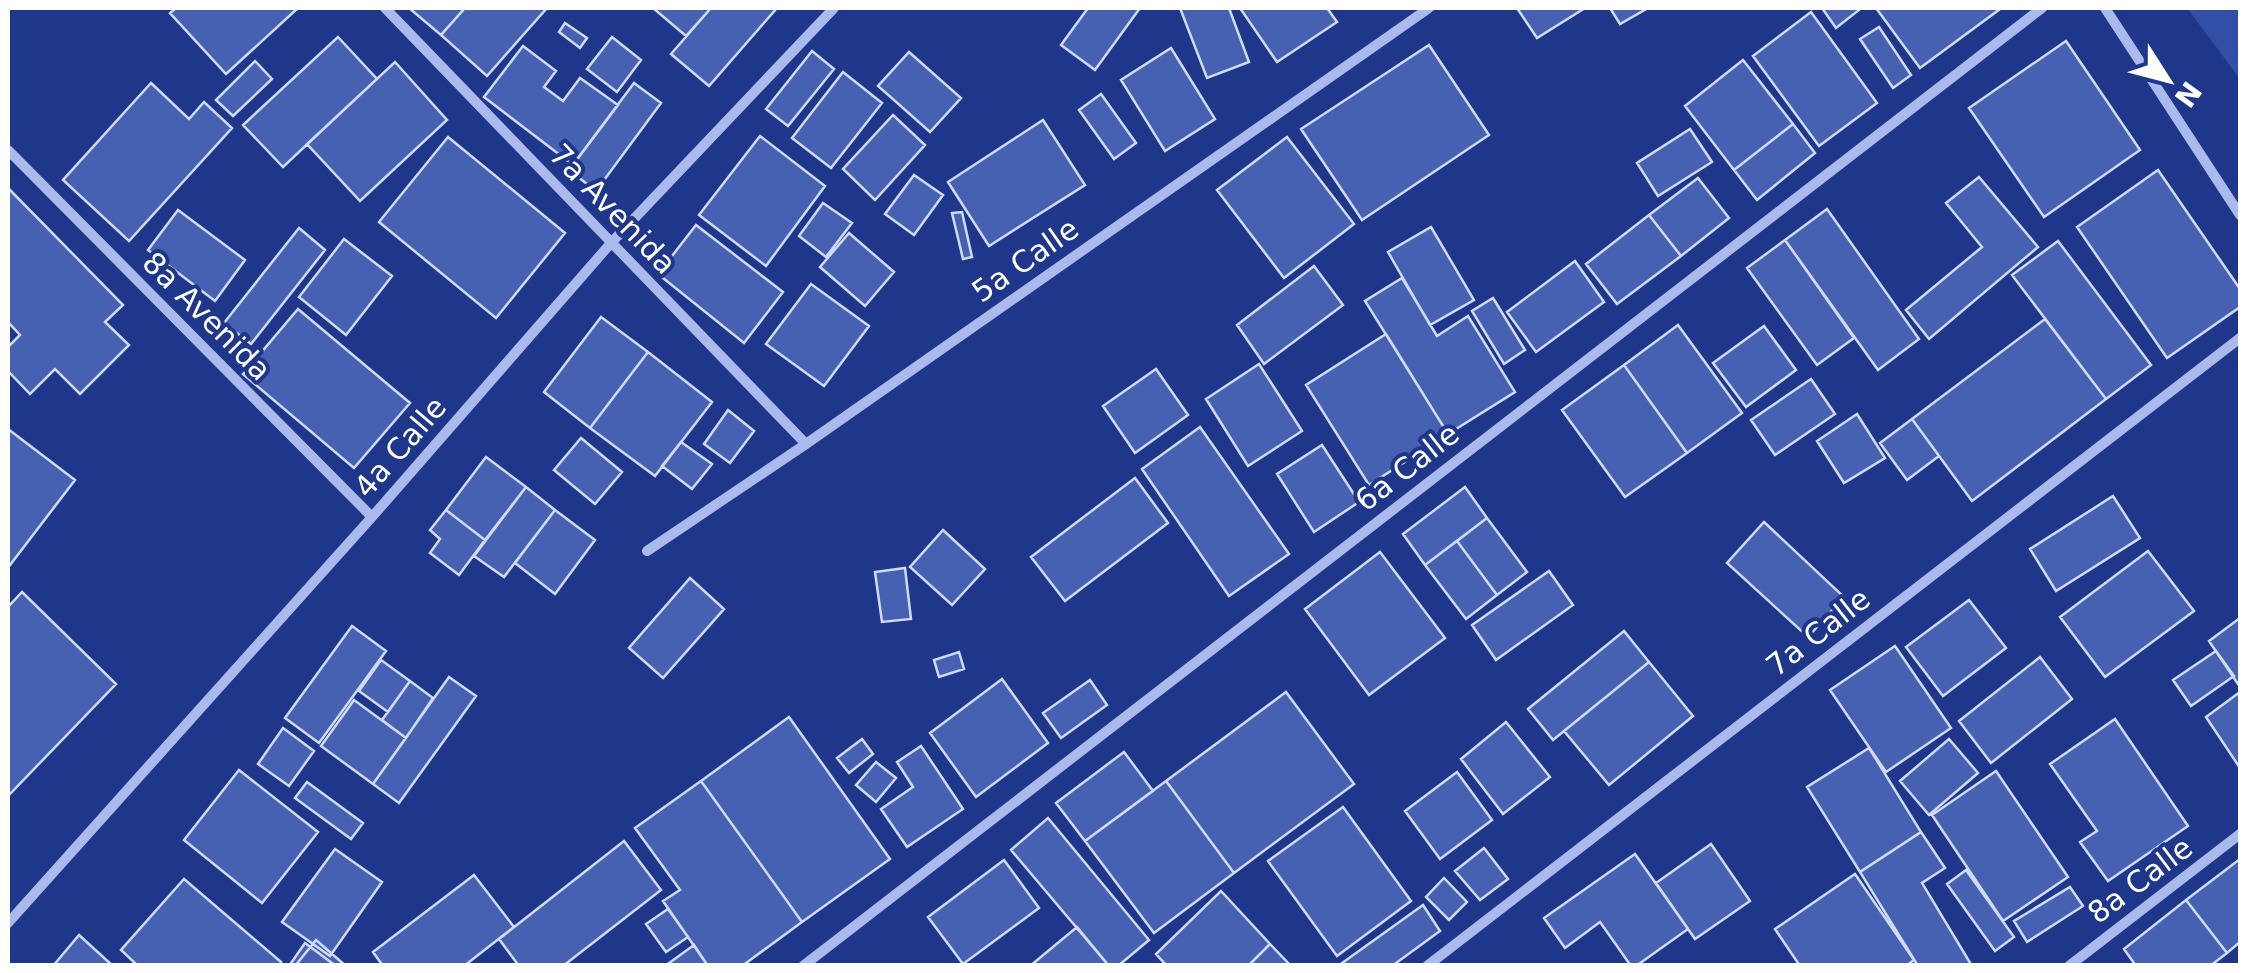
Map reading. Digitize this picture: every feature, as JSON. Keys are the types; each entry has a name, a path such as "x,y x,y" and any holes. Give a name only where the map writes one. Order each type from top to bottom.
{"street":[{"name":"7a Avenida","path":"385,8 806,444"},
{"name":"4a Calle","path":"8,924 372,518 610,242 834,8"},
{"name":"5a Calle","path":"647,550 806,444 1429,8"},
{"name":"6a Calle","path":"803,966 2042,8"},
{"path":"2104,8 2240,215"},
{"name":"8a Avenida","path":"8,150 372,518"},
{"name":"7a Calle","path":"1427,966 2240,338"},
{"name":"8a Calle","path":"2069,966 2240,834"}],"shaded area":[{"path":"2187,8 2240,8 2240,79"}],"building":[{"path":"176,8 298,8 226,74 170,13"},
{"path":"409,8 465,8 441,35"},
{"path":"465,8 547,8 487,76 441,35"},
{"path":"653,8 711,8 686,36"},
{"path":"711,8 777,8 709,86 671,54"},
{"path":"1088,8 1140,8 1095,70 1061,45"},
{"path":"1180,8 1229,8 1249,62 1207,78"},
{"path":"1240,8 1327,8 1337,22 1277,62"},
{"path":"1517,8 1585,8 1537,38"},
{"path":"1610,8 1648,8 1620,24"},
{"path":"1822,8 1858,8 1859,10 1836,28"},
{"path":"1876,8 1999,8 2000,9 1920,68"},
{"path":"1811,12 1877,103 1819,146 1753,56"},
{"path":"565,23 587,38 580,48 559,32"},
{"path":"1879,27 1911,75 1893,88 1860,39"},
{"path":"338,37 377,79 283,167 243,125"},
{"path":"612,37 641,60 617,92 587,69"},
{"path":"2066,41 2140,150 2044,217 1969,108"},
{"path":"1429,45 1489,135 1362,220 1301,129"},
{"path":"523,46 556,71 544,87 563,101 580,78 618,105 573,165 484,97"},
{"path":"1171,48 1215,119 1165,151 1121,80"},
{"path":"812,51 834,69 788,126 766,109"},
{"path":"909,52 961,98 930,132 878,86"},
{"path":"1743,60 1793,124 1734,170 1685,106"},
{"path":"255,61 272,79 233,116 216,100"},
{"path":"395,62 447,120 360,201 307,144"},
{"path":"843,72 882,103 831,168 792,138"},
{"path":"151,83 189,119 204,102 232,128 129,241 63,180"},
{"path":"634,83 661,103 596,191 569,170"},
{"path":"1101,94 1136,143 1114,159 1079,110"},
{"path":"893,115 925,145 875,200 843,169"},
{"path":"1043,120 1085,185 989,246 948,182"},
{"path":"1793,124 1815,153 1757,200 1734,170"},
{"path":"1690,129 1712,162 1658,196 1637,163"},
{"path":"760,136 825,186 766,266 699,215"},
{"path":"448,137 565,233 496,318 379,222"},
{"path":"1287,137 1354,224 1284,278 1217,190"},
{"path":"2158,170 2240,289 2240,307 2167,358 2077,227"},
{"path":"914,175 943,195 914,235 885,214"},
{"path":"1979,177 2038,247 1929,339 1906,310 1982,247 1946,203"},
{"path":"1698,178 1729,218 1681,256 1649,215"},
{"path":"8,188 123,305 105,322 129,345 80,394 55,369 30,394 8,371 8,347 20,335 8,322"},
{"path":"823,203 852,223 826,257 799,236"},
{"path":"1827,209 1919,339 1878,370 1785,240"},
{"path":"178,210 245,260 215,301 148,250"},
{"path":"962,212 972,257 963,259 952,213"},
{"path":"1649,215 1681,256 1617,304 1586,264"},
{"path":"696,225 783,292 744,343 658,274"},
{"path":"1431,227 1474,300 1430,325 1388,252"},
{"path":"299,228 325,250 251,344 224,323"},
{"path":"849,233 894,272 865,306 820,267"},
{"path":"344,239 392,276 346,335 299,297"},
{"path":"1785,240 1854,338 1817,365 1747,268"},
{"path":"2058,241 2151,365 2106,399 2012,275"},
{"path":"1575,261 1604,302 1536,352 1507,312"},
{"path":"1314,266 1343,305 1264,364 1237,325"},
{"path":"1402,278 1437,336 1468,316 1515,392 1448,434 1365,301"},
{"path":"811,284 869,326 824,386 766,344"},
{"path":"1493,298 1525,350 1504,364 1472,311"},
{"path":"298,309 410,403 354,468 243,374"},
{"path":"601,317 648,352 590,428 544,392"},
{"path":"2045,319 2106,399 1972,501 1912,419"},
{"path":"1678,325 1742,413 1687,453 1624,365"},
{"path":"1764,326 1796,370 1746,407 1713,363"},
{"path":"1386,334 1448,434 1369,485 1306,385"},
{"path":"648,352 712,402 655,476 590,428"},
{"path":"1259,364 1302,431 1248,466 1206,399"},
{"path":"1624,365 1687,453 1625,497 1562,410"},
{"path":"1156,369 1188,415 1135,453 1103,406"},
{"path":"1811,379 1835,414 1775,455 1751,420"},
{"path":"728,410 754,431 730,463 704,444"},
{"path":"1857,414 1885,458 1844,483 1817,441"},
{"path":"1912,419 1939,456 1907,480 1880,443"},
{"path":"1200,427 1289,554 1229,596 1142,469"},
{"path":"8,429 75,480 10,565 8,563"},
{"path":"581,438 622,472 595,504 554,470"},
{"path":"681,442 712,464 692,489 662,466"},
{"path":"1322,445 1359,502 1314,532 1277,474"},
{"path":"486,457 526,487 485,540 446,510"},
{"path":"1135,478 1168,523 1065,601 1031,557"},
{"path":"526,487 555,510 504,577 474,556"},
{"path":"1465,487 1487,518 1425,565 1403,534"},
{"path":"2113,496 2140,538 2056,591 2030,549"},
{"path":"446,510 485,540 459,575 430,553 440,539 430,530"},
{"path":"555,510 595,540 555,594 515,563"},
{"path":"1487,518 1527,572 1497,595 1457,541"},
{"path":"1764,522 1844,597 1808,637 1727,563"},
{"path":"943,530 985,569 952,605 910,567"},
{"path":"1457,541 1497,595 1466,619 1425,565"},
{"path":"2148,551 2194,611 2105,677 2060,617"},
{"path":"1380,552 1445,638 1369,695 1305,609"},
{"path":"905,568 911,619 882,622 875,572"},
{"path":"1549,571 1573,605 1496,660 1472,625"},
{"path":"690,578 724,609 663,678 629,648"},
{"path":"22,592 116,684 8,796 8,607"},
{"path":"1969,600 2006,648 1943,696 1906,647"},
{"path":"2240,618 2240,687 2209,641"},
{"path":"352,626 386,651 319,743 285,718"},
{"path":"1624,631 1649,662 1553,740 1528,709"},
{"path":"1895,646 1951,728 1886,772 1830,690"},
{"path":"2216,651 2234,676 2191,706 2173,680"},
{"path":"959,652 964,669 939,677 934,660"},
{"path":"2040,657 2072,699 1991,763 1959,721"},
{"path":"381,660 410,681 388,712 359,691"},
{"path":"1649,662 1693,716 1609,785 1564,731"},
{"path":"449,677 476,696 399,803 373,784"},
{"path":"1002,679 1048,743 976,797 930,733"},
{"path":"1090,680 1107,705 1061,738 1043,713"},
{"path":"410,681 433,698 406,738 382,720"},
{"path":"1286,692 1354,784 1234,873 1166,781"},
{"path":"2240,692 2240,768 2206,717"},
{"path":"354,700 406,738 373,784 321,746"},
{"path":"789,717 890,859 802,922 701,781"},
{"path":"2115,719 2188,826 2108,881 2080,842 2097,831 2050,764"},
{"path":"1506,722 1550,777 1503,814 1461,759"},
{"path":"283,728 314,751 289,786 258,764"},
{"path":"862,739 873,754 849,773 837,758"},
{"path":"1949,739 1978,773 1929,815 1900,781"},
{"path":"921,746 963,809 907,847 881,809 913,787 897,762"},
{"path":"1869,748 1921,832 1860,872 1807,787"},
{"path":"1124,752 1153,791 1085,841 1056,803"},
{"path":"876,762 896,778 876,802 856,785"},
{"path":"239,770 318,832 262,903 184,840"},
{"path":"1996,771 2068,877 2003,921 1932,815"},
{"path":"1457,772 1492,820 1440,859 1405,811"},
{"path":"701,781 802,922 742,966 708,966 663,901 680,890 635,828"},
{"path":"1166,781 1234,873 1154,933 1085,841"},
{"path":"307,782 363,823 351,839 295,798"},
{"path":"1343,807 1411,901 1337,956 1268,861"},
{"path":"1048,818 1149,940 1118,966 1109,966 1011,850"},
{"path":"1921,832 1945,868 1922,883 1972,966 1918,966 1860,872"},
{"path":"624,841 661,890 563,966 519,966 499,939"},
{"path":"1711,844 1750,901 1695,939 1656,883"},
{"path":"1484,848 1508,879 1480,900 1455,871"},
{"path":"335,849 382,882 330,956 282,922"},
{"path":"1635,854 1688,929 1636,966 1631,966 1600,922 1565,948 1544,918"},
{"path":"2240,859 2240,942 2227,953 2186,900"},
{"path":"1004,860 1039,908 963,964 928,917"},
{"path":"1966,870 2014,937 1995,951 1947,884"},
{"path":"1855,874 1914,960 1906,966 1800,966 1775,929"},
{"path":"474,875 514,927 464,966 383,966 373,952"},
{"path":"1444,878 1467,902 1449,920 1426,897"},
{"path":"184,879 281,962 278,966 138,966 121,950"},
{"path":"2070,887 2083,906 2027,942 2014,921"},
{"path":"1221,891 1270,944 1248,966 1167,966 1156,954"},
{"path":"2186,900 2227,953 2210,966 2136,966 2124,949"},
{"path":"1423,905 1440,931 1392,966 1338,966"},
{"path":"668,909 688,937 666,952 646,924"},
{"path":"1077,927 1109,966 1030,966"},
{"path":"79,935 113,966 53,966"},
{"path":"316,940 346,966 295,966"},
{"path":"305,943 336,966 289,966"},
{"path":"1270,944 1291,966 1248,966"},
{"path":"694,945 708,966 665,966"}]}
